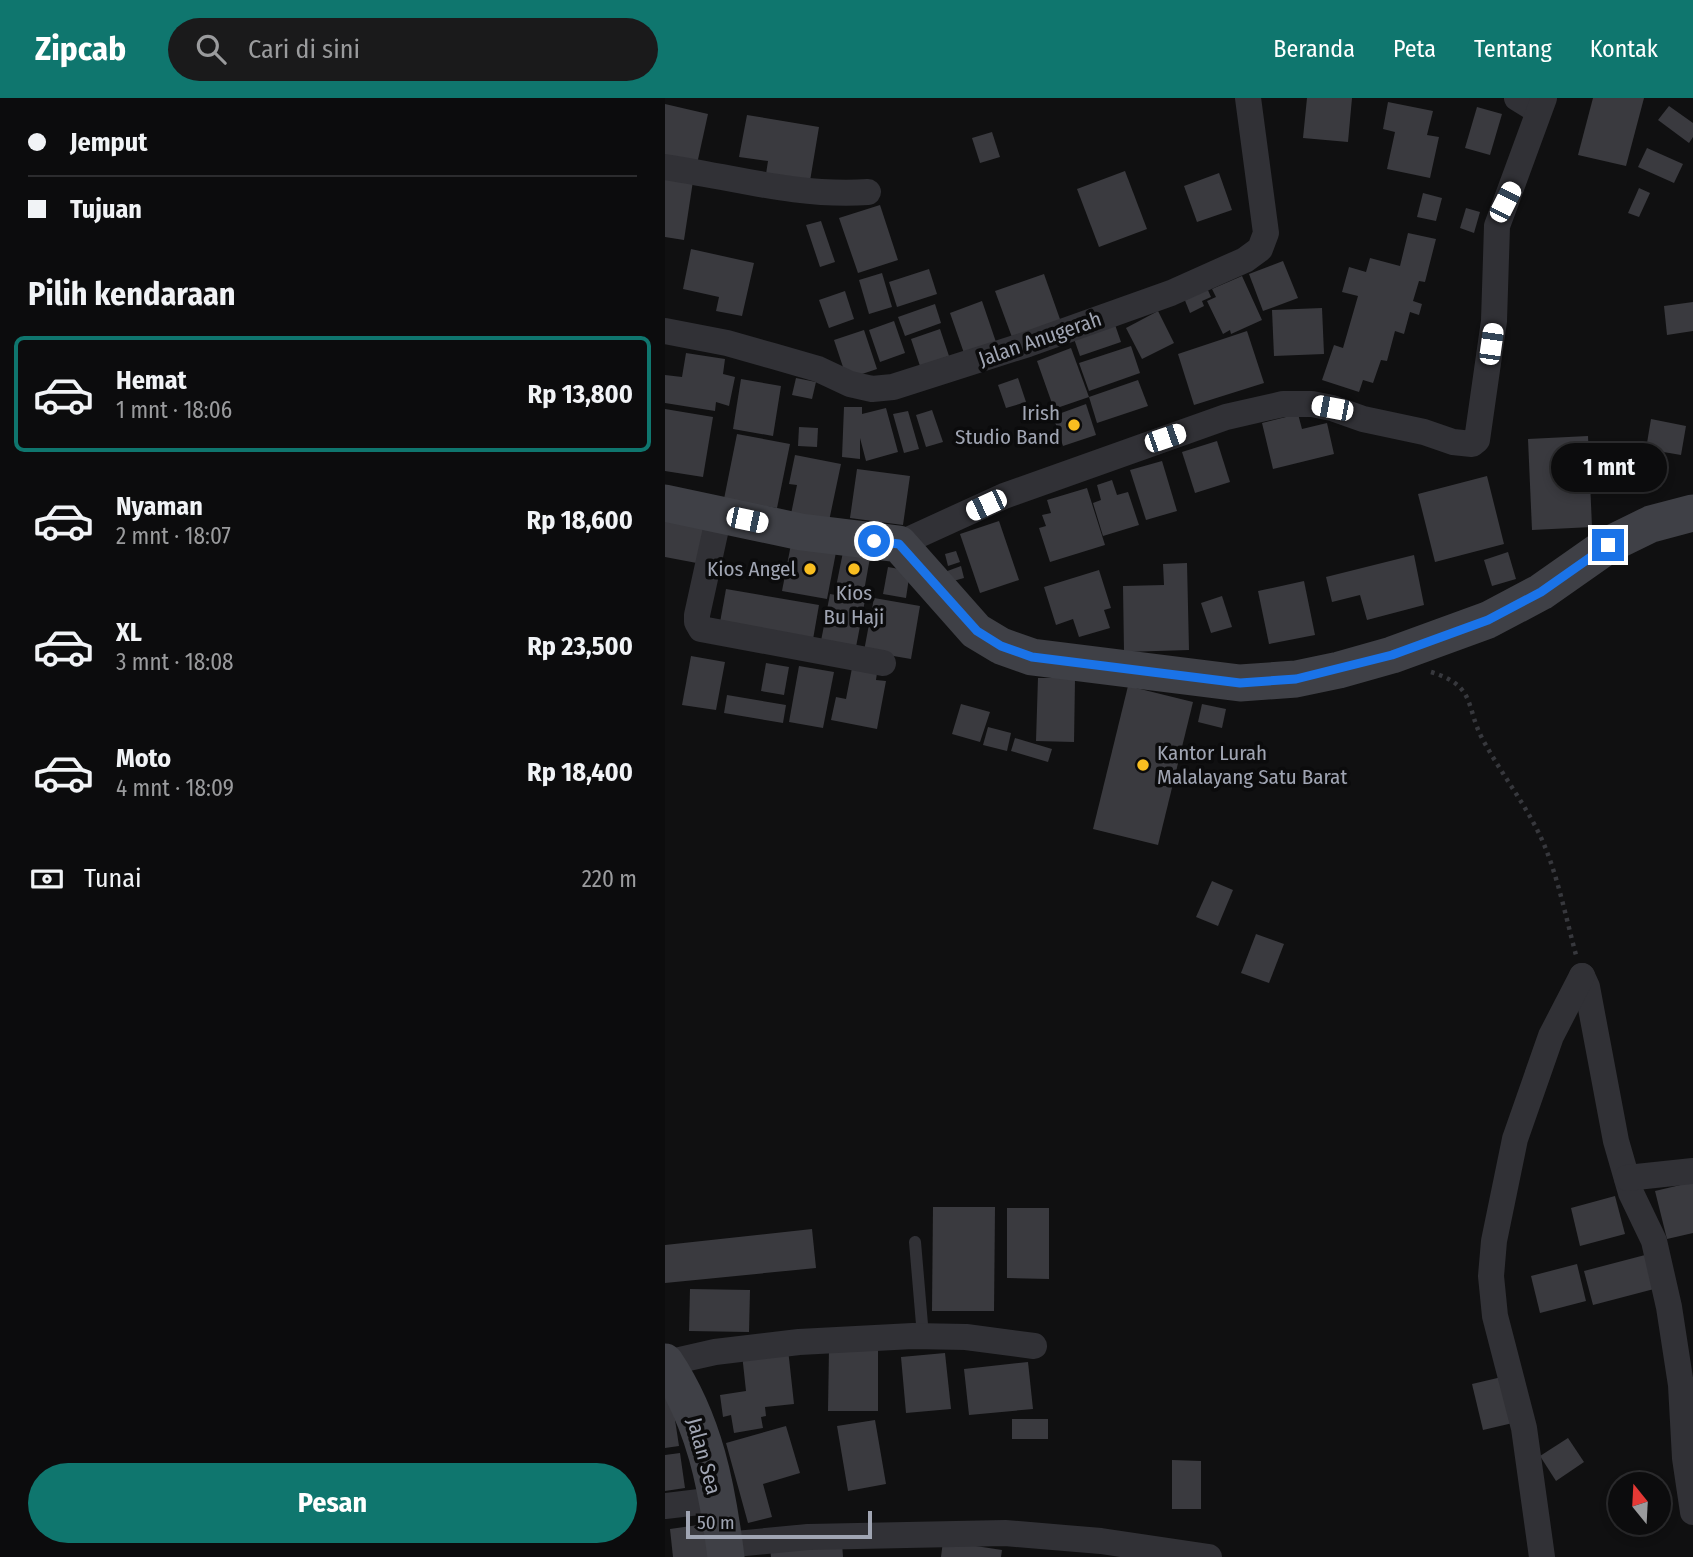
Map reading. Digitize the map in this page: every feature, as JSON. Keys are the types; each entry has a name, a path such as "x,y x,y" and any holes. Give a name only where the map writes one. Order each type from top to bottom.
{"street":[{"name":"Jalan Anugerah","path":"665,331 727,343 818,369 850,384 872,389 893,387 1028,344 1171,293 1245,260 1260,249 1266,233 1257,100"},
{"path":"665,503 801,532 899,544 1004,496 1226,417 1283,404 1312,404 1332,408 1363,419 1472,444 1477,440 1494,321 1497,226 1533,102"},
{"path":"665,167 796,189 844,194 868,192"},
{"path":"899,544 977,631 1001,646 1032,657 1240,683 1296,679 1392,655 1488,620 1541,592 1608,545 1651,524 1693,513"},
{"path":"719,515 697,615 701,629 883,663"},
{"path":"1582,976 1587,987 1616,1142 1631,1193 1654,1241 1669,1307 1681,1385 1685,1458 1693,1512"},
{"path":"1542,1557 1524,1428 1495,1316 1491,1276 1499,1216 1515,1139 1551,1035 1582,976"},
{"path":"1627,1178 1693,1171"},
{"path":"666,1362 715,1352 799,1342 923,1336 991,1339 1034,1346"},
{"name":"Jalan Sea","path":"666,1362 683,1389 706,1447 726,1551"},
{"path":"665,1506 716,1500"},
{"path":"726,1551 808,1537 1005,1533 1101,1541 1209,1557"}],"lane":[{"path":"915,1242 923,1336"}],"path":[{"path":"1392,655 1447,677 1457,684 1466,696 1472,707 1479,734 1521,801 1543,843 1582,976"}],"building":[{"path":"1307,98 1352,98 1348,142 1303,138"},
{"path":"1593,98 1644,98 1626,166 1578,155"},
{"path":"1388,102 1433,111 1427,135 1439,137 1430,178 1387,169 1395,132 1383,129"},
{"path":"665,104 708,114 697,164 665,157"},
{"path":"1669,106 1693,123 1693,137 1689,143 1658,120"},
{"path":"1477,107 1502,114 1490,155 1465,148"},
{"path":"747,115 819,127 810,181 766,174 768,161 739,157"},
{"path":"992,132 1000,157 980,163 972,138"},
{"path":"1647,148 1683,164 1674,183 1638,167"},
{"path":"1125,171 1147,229 1099,247 1077,189"},
{"path":"1219,173 1232,210 1197,222 1184,186"},
{"path":"665,177 693,181 684,240 665,237"},
{"path":"1639,188 1650,193 1639,217 1628,213"},
{"path":"1423,193 1442,198 1436,221 1417,217"},
{"path":"880,205 898,260 858,273 839,218"},
{"path":"1466,208 1480,212 1474,233 1460,228"},
{"path":"821,221 835,262 820,267 806,225"},
{"path":"1408,233 1436,239 1425,282 1419,281 1413,301 1422,304 1419,315 1410,312 1404,334 1395,331 1387,361 1381,360 1373,383 1363,380 1359,392 1322,380 1334,345 1343,348 1358,296 1342,292 1349,267 1366,272 1370,258 1400,266"},
{"path":"691,249 754,263 742,316 716,311 719,297 683,289"},
{"path":"1283,261 1298,298 1263,311 1249,274"},
{"path":"929,269 937,294 897,307 889,282"},
{"path":"882,273 892,307 869,314 859,280"},
{"path":"1044,274 1061,322 1013,340 995,291"},
{"path":"1242,276 1262,320 1231,334 1230,330 1223,334 1207,301 1216,297 1212,289"},
{"path":"1207,288 1211,297 1202,301 1204,306 1190,313 1184,298"},
{"path":"845,291 854,319 829,328 819,300"},
{"path":"982,301 997,345 965,356 950,313"},
{"path":"1693,302 1693,331 1667,335 1664,306"},
{"path":"935,304 941,323 905,336 898,317"},
{"path":"1322,308 1324,354 1274,356 1272,310"},
{"path":"1158,311 1174,343 1142,359 1126,328"},
{"path":"1113,319 1121,342 1080,356 1072,333"},
{"path":"894,321 905,353 880,362 869,330"},
{"path":"940,329 949,356 920,366 911,339"},
{"path":"864,330 877,369 847,379 834,340"},
{"path":"1247,331 1264,383 1194,405 1178,354"},
{"path":"1131,346 1140,373 1089,391 1079,363"},
{"path":"1071,348 1089,397 1054,409 1037,361"},
{"path":"686,353 725,359 723,374 735,377 729,406 716,402 715,411 665,403 665,375 682,377"},
{"path":"796,378 816,382 812,399 792,395"},
{"path":"1018,378 1026,402 1006,408 998,385"},
{"path":"741,379 781,386 773,436 733,429"},
{"path":"1138,380 1148,406 1097,423 1089,397"},
{"name":"Irish Studio Band","path":"1086,404 1096,435 1063,446 1053,416"},
{"path":"844,407 862,407 862,414 886,408 898,452 866,461 860,438 860,459 842,457"},
{"path":"665,409 713,417 703,477 665,471"},
{"path":"932,410 943,442 926,447 916,415"},
{"path":"908,411 919,449 904,453 893,414"},
{"path":"1298,414 1302,429 1327,423 1334,454 1273,469 1262,423"},
{"path":"1651,419 1686,426 1681,455 1646,449"},
{"path":"799,427 818,428 817,447 798,446"},
{"path":"737,434 790,444 777,508 724,499"},
{"path":"1588,436 1592,527 1532,530 1528,439"},
{"path":"1217,441 1230,482 1195,493 1182,452"},
{"path":"795,455 841,464 829,521 791,514 797,485 789,484"},
{"path":"1162,461 1177,511 1146,520 1130,470"},
{"path":"857,469 910,476 903,525 850,518"},
{"path":"1487,476 1504,544 1435,562 1418,494"},
{"path":"1112,480 1117,495 1128,492 1139,525 1103,536 1093,503 1101,500 1097,485"},
{"path":"1087,488 1105,545 1050,562 1039,528 1046,526 1042,515 1051,513 1047,500"},
{"path":"665,513 710,520 702,564 665,557"},
{"path":"999,521 1019,580 980,593 960,534"},
{"name":"Kios Angel","path":"792,539 837,547 827,599 782,591"},
{"name":"Kios Bu Haji","path":"844,547 871,552 864,591 836,587"},
{"path":"956,551 960,562 948,566 945,554"},
{"path":"1508,552 1516,579 1492,586 1484,560"},
{"path":"1414,555 1424,605 1367,620 1360,595 1332,602 1326,577"},
{"path":"1187,563 1189,650 1124,652 1123,586 1164,585 1163,564"},
{"path":"961,566 964,578 946,583 942,573"},
{"path":"888,567 910,571 906,598 883,594"},
{"path":"1099,570 1111,608 1104,610 1110,628 1079,637 1073,619 1056,625 1044,587"},
{"path":"1304,581 1315,635 1269,644 1258,591"},
{"path":"726,589 819,605 812,645 719,628"},
{"path":"830,594 865,600 856,647 821,641"},
{"path":"1222,596 1232,627 1211,633 1201,603"},
{"path":"874,598 920,606 911,659 864,651"},
{"path":"691,656 725,662 716,710 682,705"},
{"path":"766,663 789,667 784,695 761,691"},
{"path":"799,666 834,672 823,728 789,722"},
{"path":"852,668 877,673 876,680 886,681 877,729 831,720 836,697 846,699"},
{"path":"1038,678 1075,678 1074,742 1036,741"},
{"name":"Kantor Lurah Malalayang Satu Barat","path":"1128,686 1193,702 1158,845 1093,829"},
{"path":"727,695 786,705 783,723 724,713"},
{"path":"961,704 990,712 980,742 952,734"},
{"path":"1202,704 1226,709 1222,728 1198,722"},
{"path":"988,727 1011,733 1007,751 983,745"},
{"path":"1015,738 1052,749 1048,762 1011,751"},
{"path":"1212,881 1233,890 1218,926 1196,917"},
{"path":"1256,934 1284,944 1269,983 1241,973"},
{"path":"1693,1182 1693,1233 1667,1239 1655,1191"},
{"path":"1615,1196 1625,1234 1580,1246 1571,1208"},
{"path":"933,1207 995,1207 994,1311 932,1311"},
{"path":"1007,1208 1049,1208 1049,1279 1007,1278"},
{"path":"812,1229 816,1268 665,1283 665,1245"},
{"path":"1645,1255 1654,1289 1593,1305 1584,1271"},
{"path":"1577,1264 1586,1301 1540,1313 1531,1276"},
{"path":"690,1289 750,1290 749,1332 689,1331"},
{"path":"788,1349 794,1404 765,1407 766,1416 761,1417 763,1428 734,1433 731,1415 723,1417 720,1395 746,1391 742,1354"},
{"path":"829,1349 878,1349 878,1411 828,1411"},
{"path":"945,1353 951,1409 906,1413 901,1357"},
{"path":"1028,1362 1033,1409 969,1415 964,1369"},
{"path":"1506,1376 1517,1422 1483,1430 1472,1384"},
{"path":"670,1387 679,1446 665,1448 665,1388"},
{"path":"1012,1419 1048,1419 1048,1439 1012,1439"},
{"path":"875,1420 886,1484 848,1491 837,1426"},
{"path":"786,1426 800,1473 763,1484 772,1517 748,1523 726,1443"},
{"path":"1568,1438 1584,1462 1556,1481 1540,1456"},
{"path":"680,1453 685,1488 665,1491 665,1455"},
{"path":"1172,1460 1201,1461 1201,1509 1172,1509"},
{"path":"712,1523 717,1557 673,1557 670,1529"},
{"path":"943,1541 1002,1550 1001,1557 941,1557"},
{"path":"842,1543 843,1557 771,1557 770,1548"}],"place":[{"name":"Irish Studio Band","path":"1074,425"},
{"name":"Kios Angel","path":"810,569"},
{"name":"Kios Bu Haji","path":"854,569"},
{"name":"Kantor Lurah Malalayang Satu Barat","path":"1143,765"}],"route":[{"path":"874,541 899,544 977,631 1001,646 1032,657 1240,683 1296,679 1339,670 1392,655 1488,620 1541,592 1608,545"}]}
